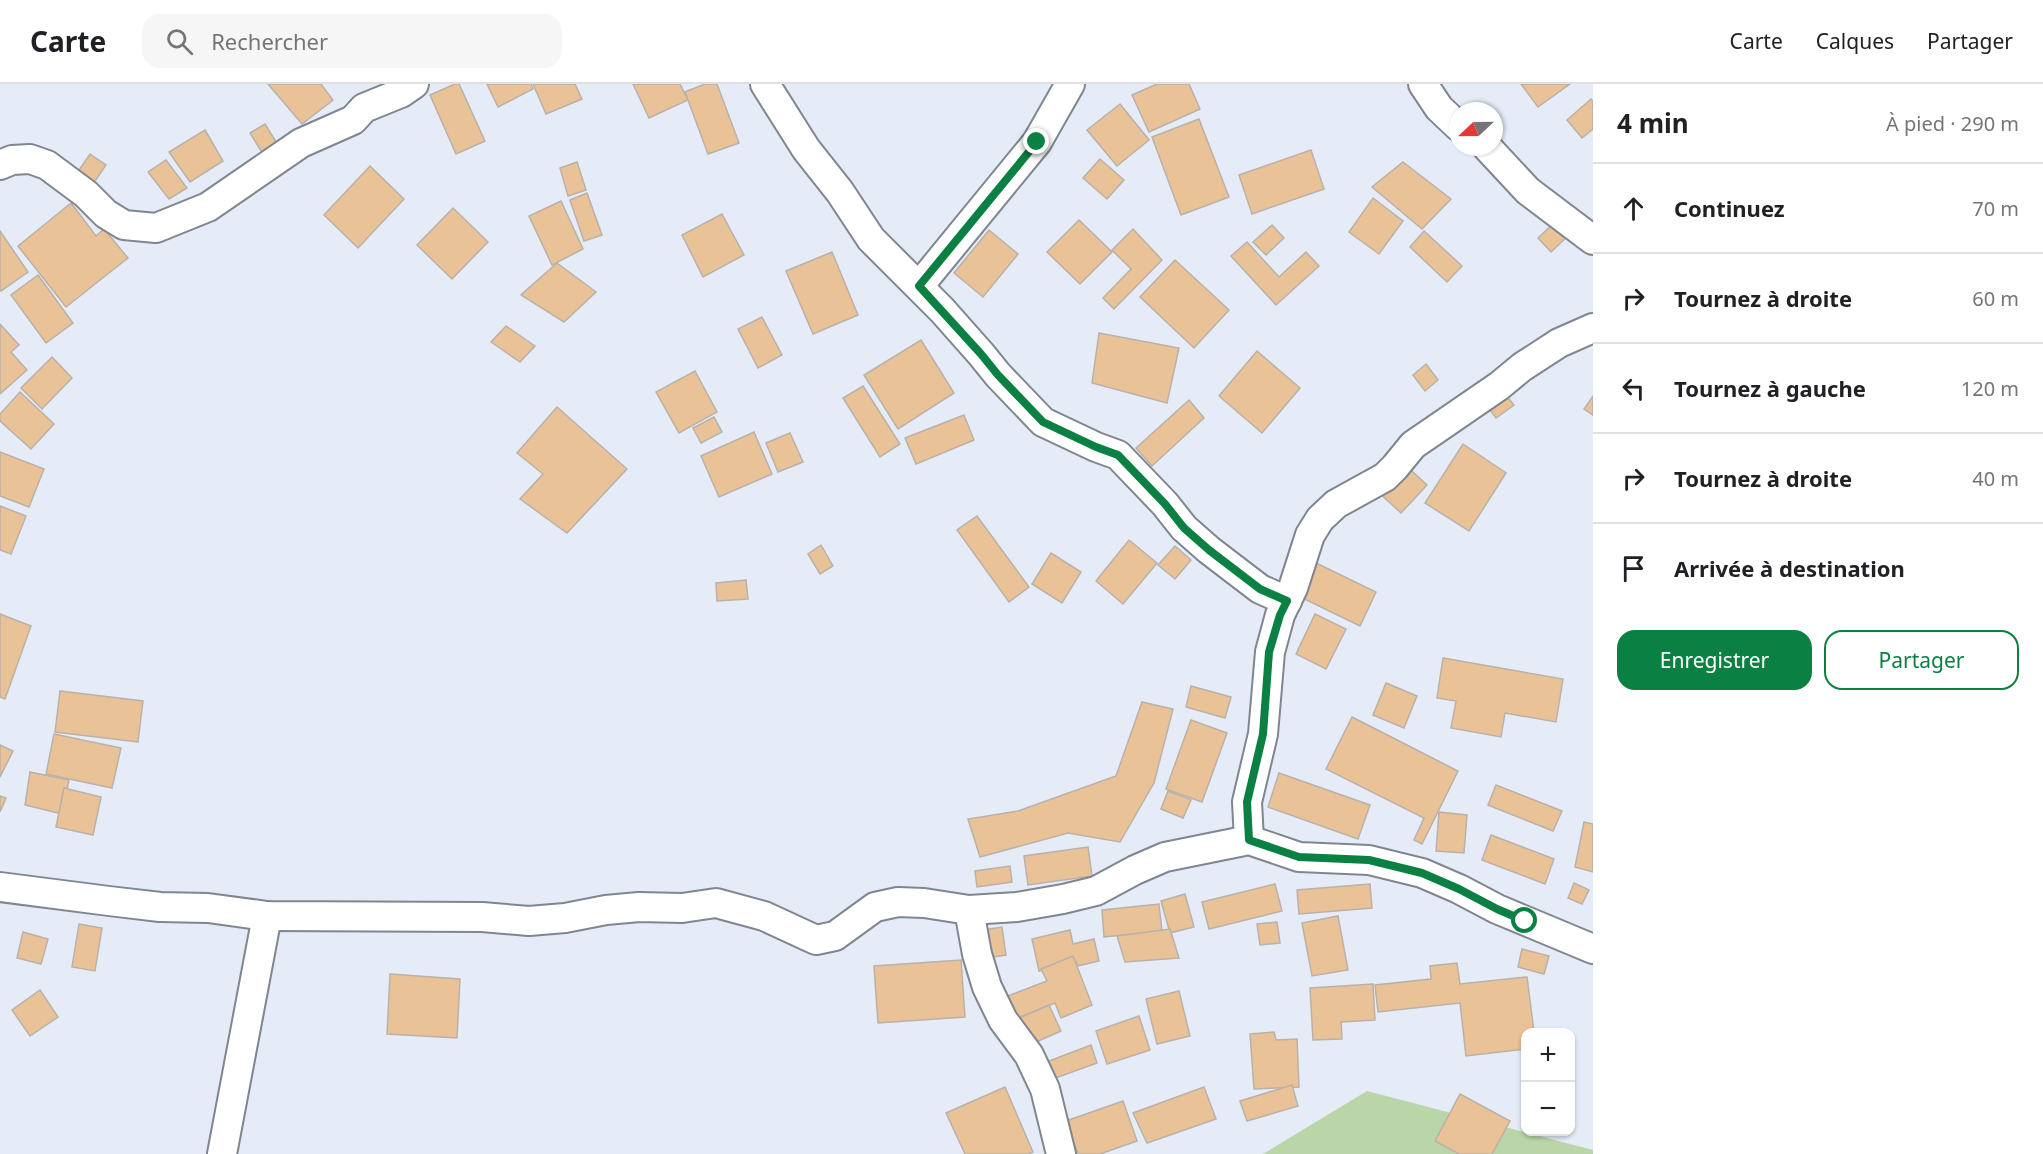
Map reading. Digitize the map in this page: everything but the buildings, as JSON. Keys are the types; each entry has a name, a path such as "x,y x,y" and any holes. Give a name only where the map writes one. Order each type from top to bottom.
{"street":[{"path":"0,165 12,160 30,159 47,165 86,194 106,214 124,225 156,228 208,207 301,143 352,120 366,96 400,93 414,84"},
{"path":"765,84 806,149 840,192 870,239 919,286 1043,422 1118,455 1165,504 1184,528 1209,550 1260,589 1287,601"},
{"path":"919,286 1037,142 1070,84"},
{"path":"1423,84 1439,108 1449,117"},
{"path":"1495,156 1528,191 1593,240"},
{"path":"1249,840 1247,802 1263,734 1269,652 1280,615 1293,588 1310,535 1320,519 1336,504 1385,477 1413,445 1522,367 1559,343 1593,328"},
{"path":"0,887 109,902 160,907 208,908 267,916 482,916 529,921 565,918 606,910 639,907 682,908 716,903 764,916 816,940 835,936 875,907 898,902 969,910 1017,907 1096,891 1165,857 1249,840 1299,857 1369,860 1422,873 1497,909 1593,949"},
{"path":"969,910 977,954 987,987 1003,1020 1029,1055 1045,1089 1061,1154"},
{"path":"222,1154 267,916"}],"green space":[{"path":"1367,1091 1521,1131 1521,1136 1539,1136 1593,1150 1593,1154 1263,1154"}],"route":[{"path":"1037,142 919,286 1043,422 1118,455 1165,504 1184,528 1209,550 1260,589 1287,601 1280,615 1269,652 1263,734 1247,802 1249,840 1299,857 1369,860 1422,873 1525,921"}]}
